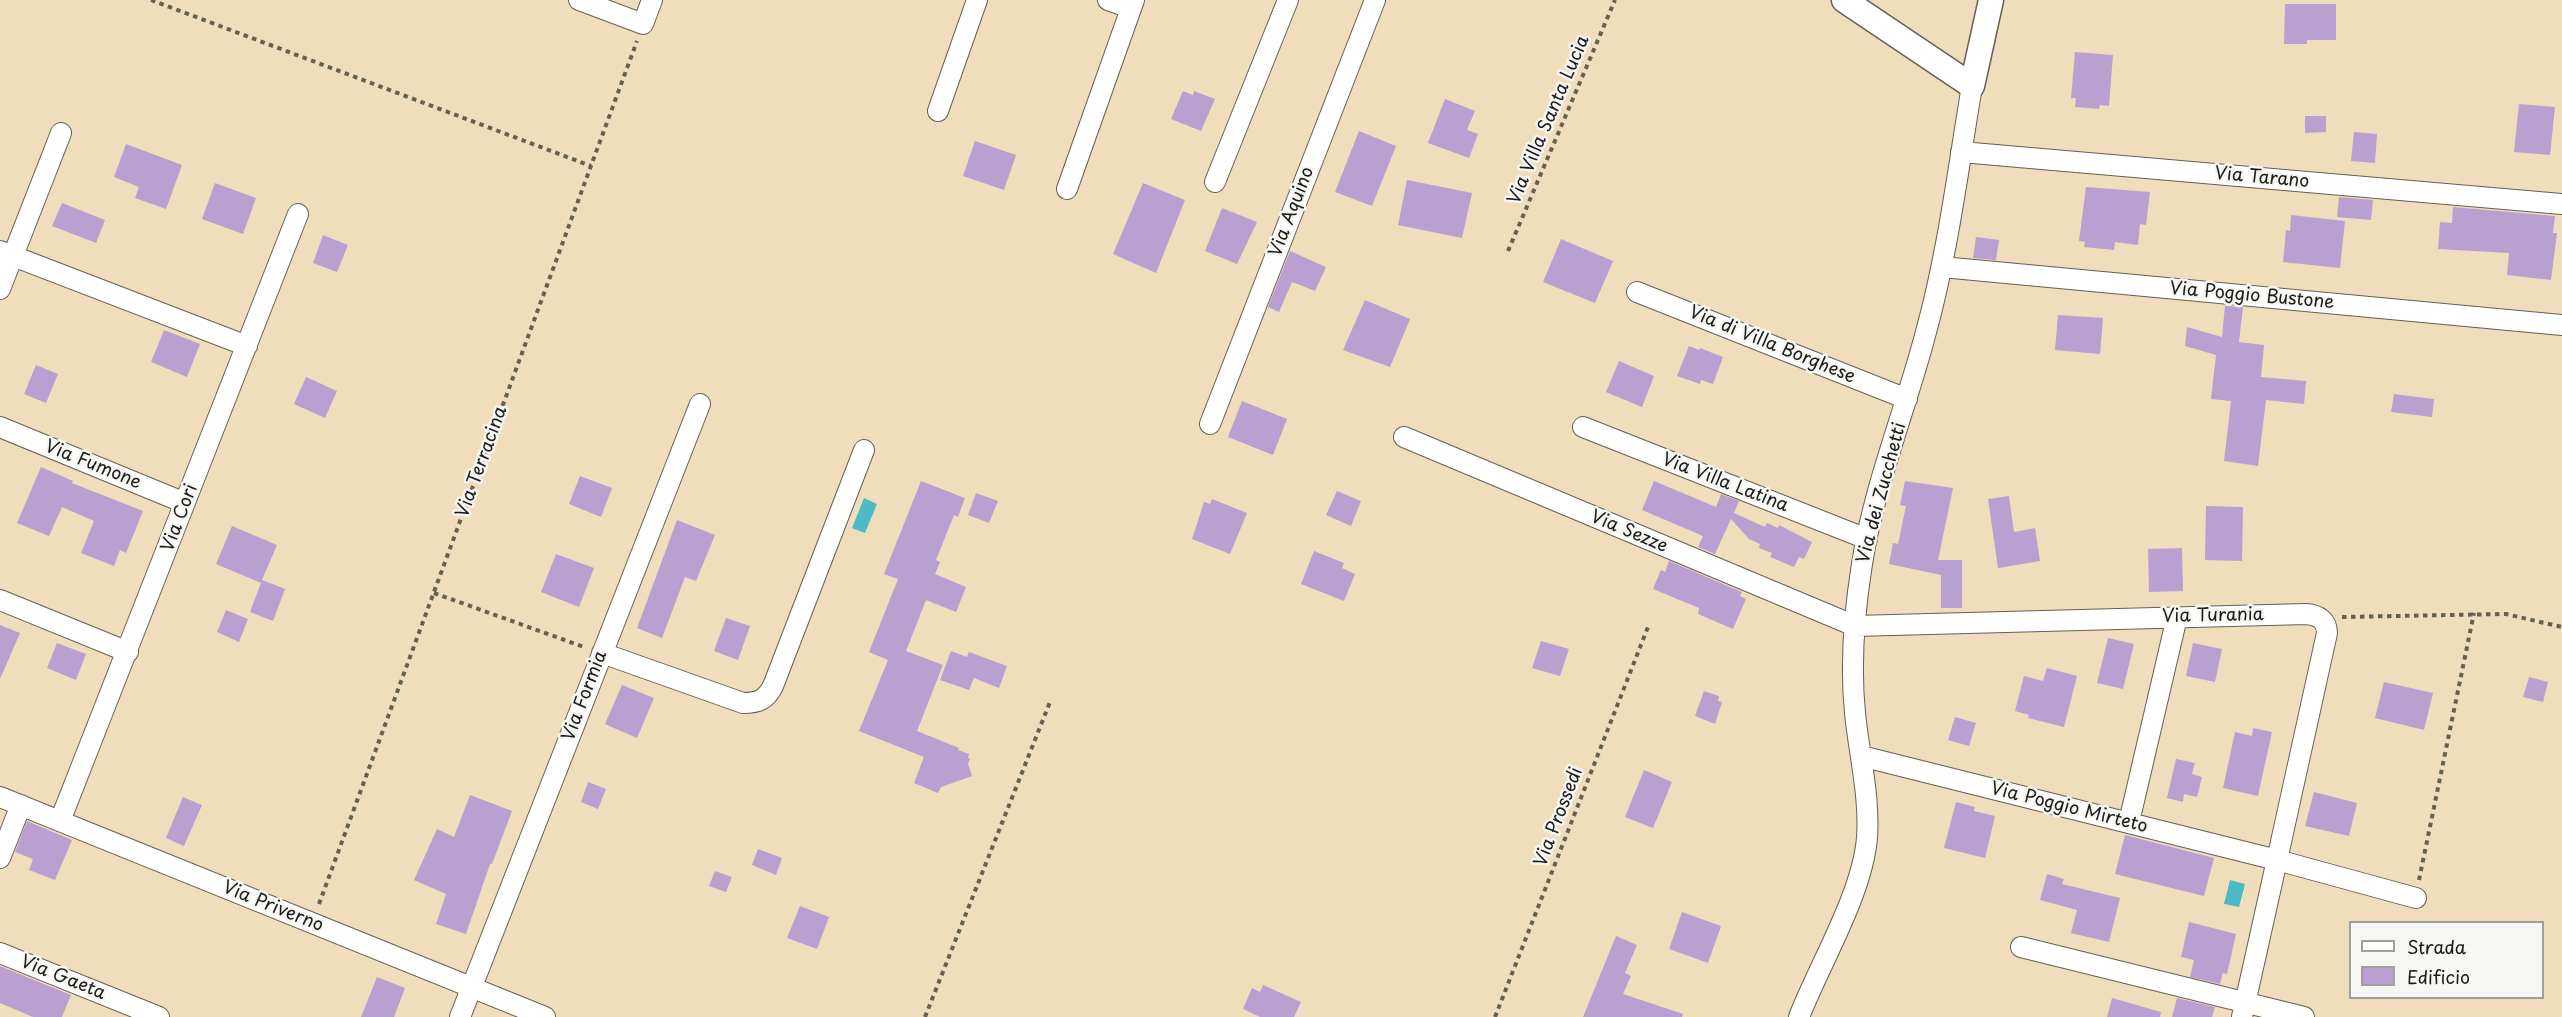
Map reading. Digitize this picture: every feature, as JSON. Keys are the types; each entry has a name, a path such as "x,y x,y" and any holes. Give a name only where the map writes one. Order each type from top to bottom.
{"street":[{"path":"579,0 643,24 652,0"},
{"path":"938,111 977,0"},
{"path":"1066,189 1133,4 1108,0"},
{"path":"1215,182 1288,0"},
{"name":"Via Aquino","path":"1209,424 1375,0"},
{"path":"1844,0 1972,86"},
{"name":"Via dei Zucchetti","path":"1798,1017 1848,903 1864,856 1867,829 1853,678 1855,626 1867,539 1942,267 1972,86 1991,0"},
{"path":"0,289 7,254 61,133"},
{"name":"Via Tarano","path":"1961,152 2562,204"},
{"name":"Via Cori","path":"60,821 298,214"},
{"path":"7,254 247,346"},
{"name":"Via Poggio Bustone","path":"1942,267 2562,325"},
{"name":"Via di Villa Borghese","path":"1636,291 1907,399"},
{"name":"Via Formia","path":"460,1017 700,404"},
{"name":"Via Fumone","path":"0,427 185,503"},
{"name":"Via Villa Latina","path":"1583,427 1867,539"},
{"name":"Via Sezze","path":"1404,437 1855,626"},
{"path":"602,653 743,704 759,702 765,698 773,686 864,450"},
{"path":"0,600 128,652"},
{"name":"Via Turania","path":"1855,626 2306,614 2320,618"},
{"path":"2129,822 2177,617"},
{"path":"2243,1010 2327,633 2326,625 2320,618"},
{"name":"Via Poggio Mirteto","path":"1861,756 2129,822 2416,898"},
{"name":"Via Priverno","path":"0,797 545,1017"},
{"path":"0,858 21,805"},
{"path":"2021,947 2243,1010 2304,1017"},
{"name":"Via Gaeta","path":"0,953 159,1017"}],"path":[{"path":"151,0 591,166"},
{"name":"Via Villa Santa Lucia","path":"1508,251 1615,0"},
{"name":"Via Terracina","path":"313,923 643,24"},
{"path":"434,593 602,653"},
{"path":"2320,618 2474,613 2515,615 2562,627"},
{"path":"2416,898 2474,613"},
{"name":"Via Prossedi","path":"1495,1017 1648,627"},
{"path":"925,1017 1050,702"}],"water":[{"path":"864,498 877,504 865,533 852,528"},
{"path":"2230,880 2245,884 2239,907 2224,904"}],"building":[{"path":"2285,4 2336,4 2336,40 2307,40 2307,44 2284,44"},
{"path":"2075,52 2113,55 2109,106 2100,105 2099,109 2075,107 2076,98 2071,98"},
{"path":"1183,91 1193,95 1194,91 1215,99 1201,131 1171,119"},
{"path":"1445,99 1475,111 1467,130 1478,134 1469,158 1428,143"},
{"path":"2519,104 2555,107 2550,155 2514,152"},
{"path":"2305,116 2326,116 2326,132 2305,133"},
{"path":"1359,131 1396,146 1372,206 1335,192"},
{"path":"2354,132 2377,134 2375,163 2351,161"},
{"path":"975,141 1016,155 1004,190 963,176"},
{"path":"126,144 182,165 166,209 135,198 139,187 114,177"},
{"path":"1407,180 1472,193 1462,238 1398,225"},
{"path":"215,183 256,198 243,234 202,219"},
{"path":"1143,183 1185,200 1156,273 1113,254"},
{"path":"2086,187 2150,192 2146,225 2140,224 2138,245 2115,242 2114,250 2084,247 2085,242 2079,241"},
{"path":"2339,197 2373,200 2371,220 2337,217"},
{"path":"62,203 105,220 96,243 52,226"},
{"path":"2453,207 2555,216 2553,233 2557,233 2551,280 2507,275 2509,253 2438,249 2440,222 2452,223"},
{"path":"1222,208 1257,222 1237,264 1205,251"},
{"path":"2291,215 2345,221 2340,268 2283,262 2286,230 2290,231"},
{"path":"323,235 348,245 337,272 313,263"},
{"path":"1976,237 1999,240 1996,260 1973,258"},
{"path":"1561,239 1613,261 1595,303 1543,282"},
{"path":"1290,251 1326,267 1315,291 1292,282 1279,312 1268,307"},
{"path":"1365,300 1410,319 1390,367 1343,350"},
{"path":"2225,306 2243,307 2239,342 2264,345 2261,377 2306,381 2304,404 2266,400 2258,466 2224,461 2231,401 2211,399 2216,355 2185,346 2187,327 2222,337"},
{"path":"2058,315 2103,318 2100,354 2055,350"},
{"path":"164,330 200,344 187,377 151,362"},
{"path":"1689,346 1723,357 1713,384 1701,380 1700,384 1677,376"},
{"path":"1619,361 1654,376 1642,407 1606,392"},
{"path":"36,365 58,374 46,403 24,394"},
{"path":"306,377 337,391 325,418 294,404"},
{"path":"2394,394 2434,399 2432,417 2391,412"},
{"path":"1242,401 1287,419 1273,455 1228,437"},
{"path":"41,467 73,481 72,483 143,511 126,553 120,550 114,566 81,553 94,521 62,507 49,536 17,523"},
{"path":"580,476 612,488 601,517 569,504"},
{"path":"921,481 965,498 958,517 954,515 936,560 940,562 935,574 966,587 956,612 926,600 906,651 943,665 917,731 969,754 968,764 972,776 941,787 938,793 914,783 924,757 859,731 888,660 869,652 898,579 884,574"},
{"path":"1654,481 1716,507 1721,494 1739,501 1734,513 1765,527 1767,523 1778,528 1779,525 1812,542 1804,559 1799,557 1794,567 1770,557 1772,553 1759,548 1760,544 1749,539 1731,519 1715,554 1698,547 1703,536 1642,510"},
{"path":"1905,481 1953,488 1938,560 1962,560 1962,608 1941,608 1941,575 1889,564 1893,543 1898,544 1906,506 1900,505"},
{"path":"1337,491 1361,501 1351,526 1326,515"},
{"path":"976,493 998,501 989,523 968,515"},
{"path":"2009,496 2014,532 2035,528 2040,561 1998,568 1988,499"},
{"path":"1212,499 1247,513 1230,554 1192,539 1204,502 1210,504"},
{"path":"2206,506 2243,507 2242,561 2205,560"},
{"path":"677,520 715,535 696,581 685,577 662,638 637,628"},
{"path":"232,526 277,545 262,580 285,589 273,621 250,612 261,583 216,564"},
{"path":"2182,548 2183,591 2149,592 2148,549"},
{"path":"1314,551 1344,563 1342,568 1355,574 1344,601 1301,584"},
{"path":"556,554 594,568 579,607 541,592"},
{"path":"1669,561 1742,592 1740,596 1746,599 1733,629 1698,614 1699,608 1653,589 1661,570 1665,572"},
{"path":"226,610 248,619 239,642 217,632"},
{"path":"726,618 750,626 738,660 714,651"},
{"path":"0,625 20,633 0,679"},
{"path":"2108,638 2134,644 2123,689 2097,683"},
{"path":"1541,641 1569,649 1560,676 1532,668"},
{"path":"57,643 86,654 76,680 47,668"},
{"path":"2193,643 2222,649 2215,682 2186,676"},
{"path":"951,651 967,657 969,652 1007,666 999,688 974,678 969,690 940,680"},
{"path":"2047,668 2077,676 2064,727 2028,718 2029,715 2015,711 2024,676 2043,681"},
{"path":"2529,677 2548,682 2543,702 2523,697"},
{"path":"2384,682 2433,693 2424,730 2375,718"},
{"path":"622,685 654,698 637,738 605,724"},
{"path":"1704,691 1719,696 1718,701 1722,702 1715,724 1695,716"},
{"path":"1955,717 1976,723 1969,746 1948,740"},
{"path":"2253,728 2272,732 2258,796 2223,788 2235,732 2252,736"},
{"path":"2176,759 2195,763 2192,774 2202,777 2197,797 2184,794 2183,802 2167,798"},
{"path":"1644,770 1672,782 1653,828 1625,817"},
{"path":"588,782 606,789 598,809 581,802"},
{"path":"2314,792 2357,803 2349,836 2305,826"},
{"path":"470,795 512,811 492,864 490,864 466,934 436,924 446,894 414,880 437,829 454,837"},
{"path":"183,797 202,805 184,846 166,838"},
{"path":"1956,802 1975,807 1974,811 1995,816 1985,858 1944,848"},
{"path":"27,821 72,840 55,880 29,870 33,859 15,852"},
{"path":"2125,835 2214,858 2204,896 2115,874"},
{"path":"758,849 782,858 776,875 752,865"},
{"path":"715,871 732,877 726,892 709,886"},
{"path":"2047,874 2064,879 2062,884 2120,898 2109,942 2071,933 2077,910 2040,900"},
{"path":"800,906 829,917 817,949 787,938"},
{"path":"1682,912 1721,926 1708,963 1669,949"},
{"path":"2189,922 2236,934 2227,974 2223,973 2220,984 2190,977 2194,960 2181,957"},
{"path":"1616,936 1637,945 1625,973 1631,976 1623,994 1683,1014 1682,1017 1583,1017"},
{"path":"0,966 71,995 62,1017 33,1017 0,1003"},
{"path":"377,977 405,988 394,1017 361,1017"},
{"path":"1263,985 1301,1002 1294,1017 1260,1017 1243,1009 1252,988 1260,992"},
{"path":"2112,998 2161,1012 2160,1017 2107,1017"},
{"path":"2177,998 2215,1007 2212,1017 2172,1017"}]}
